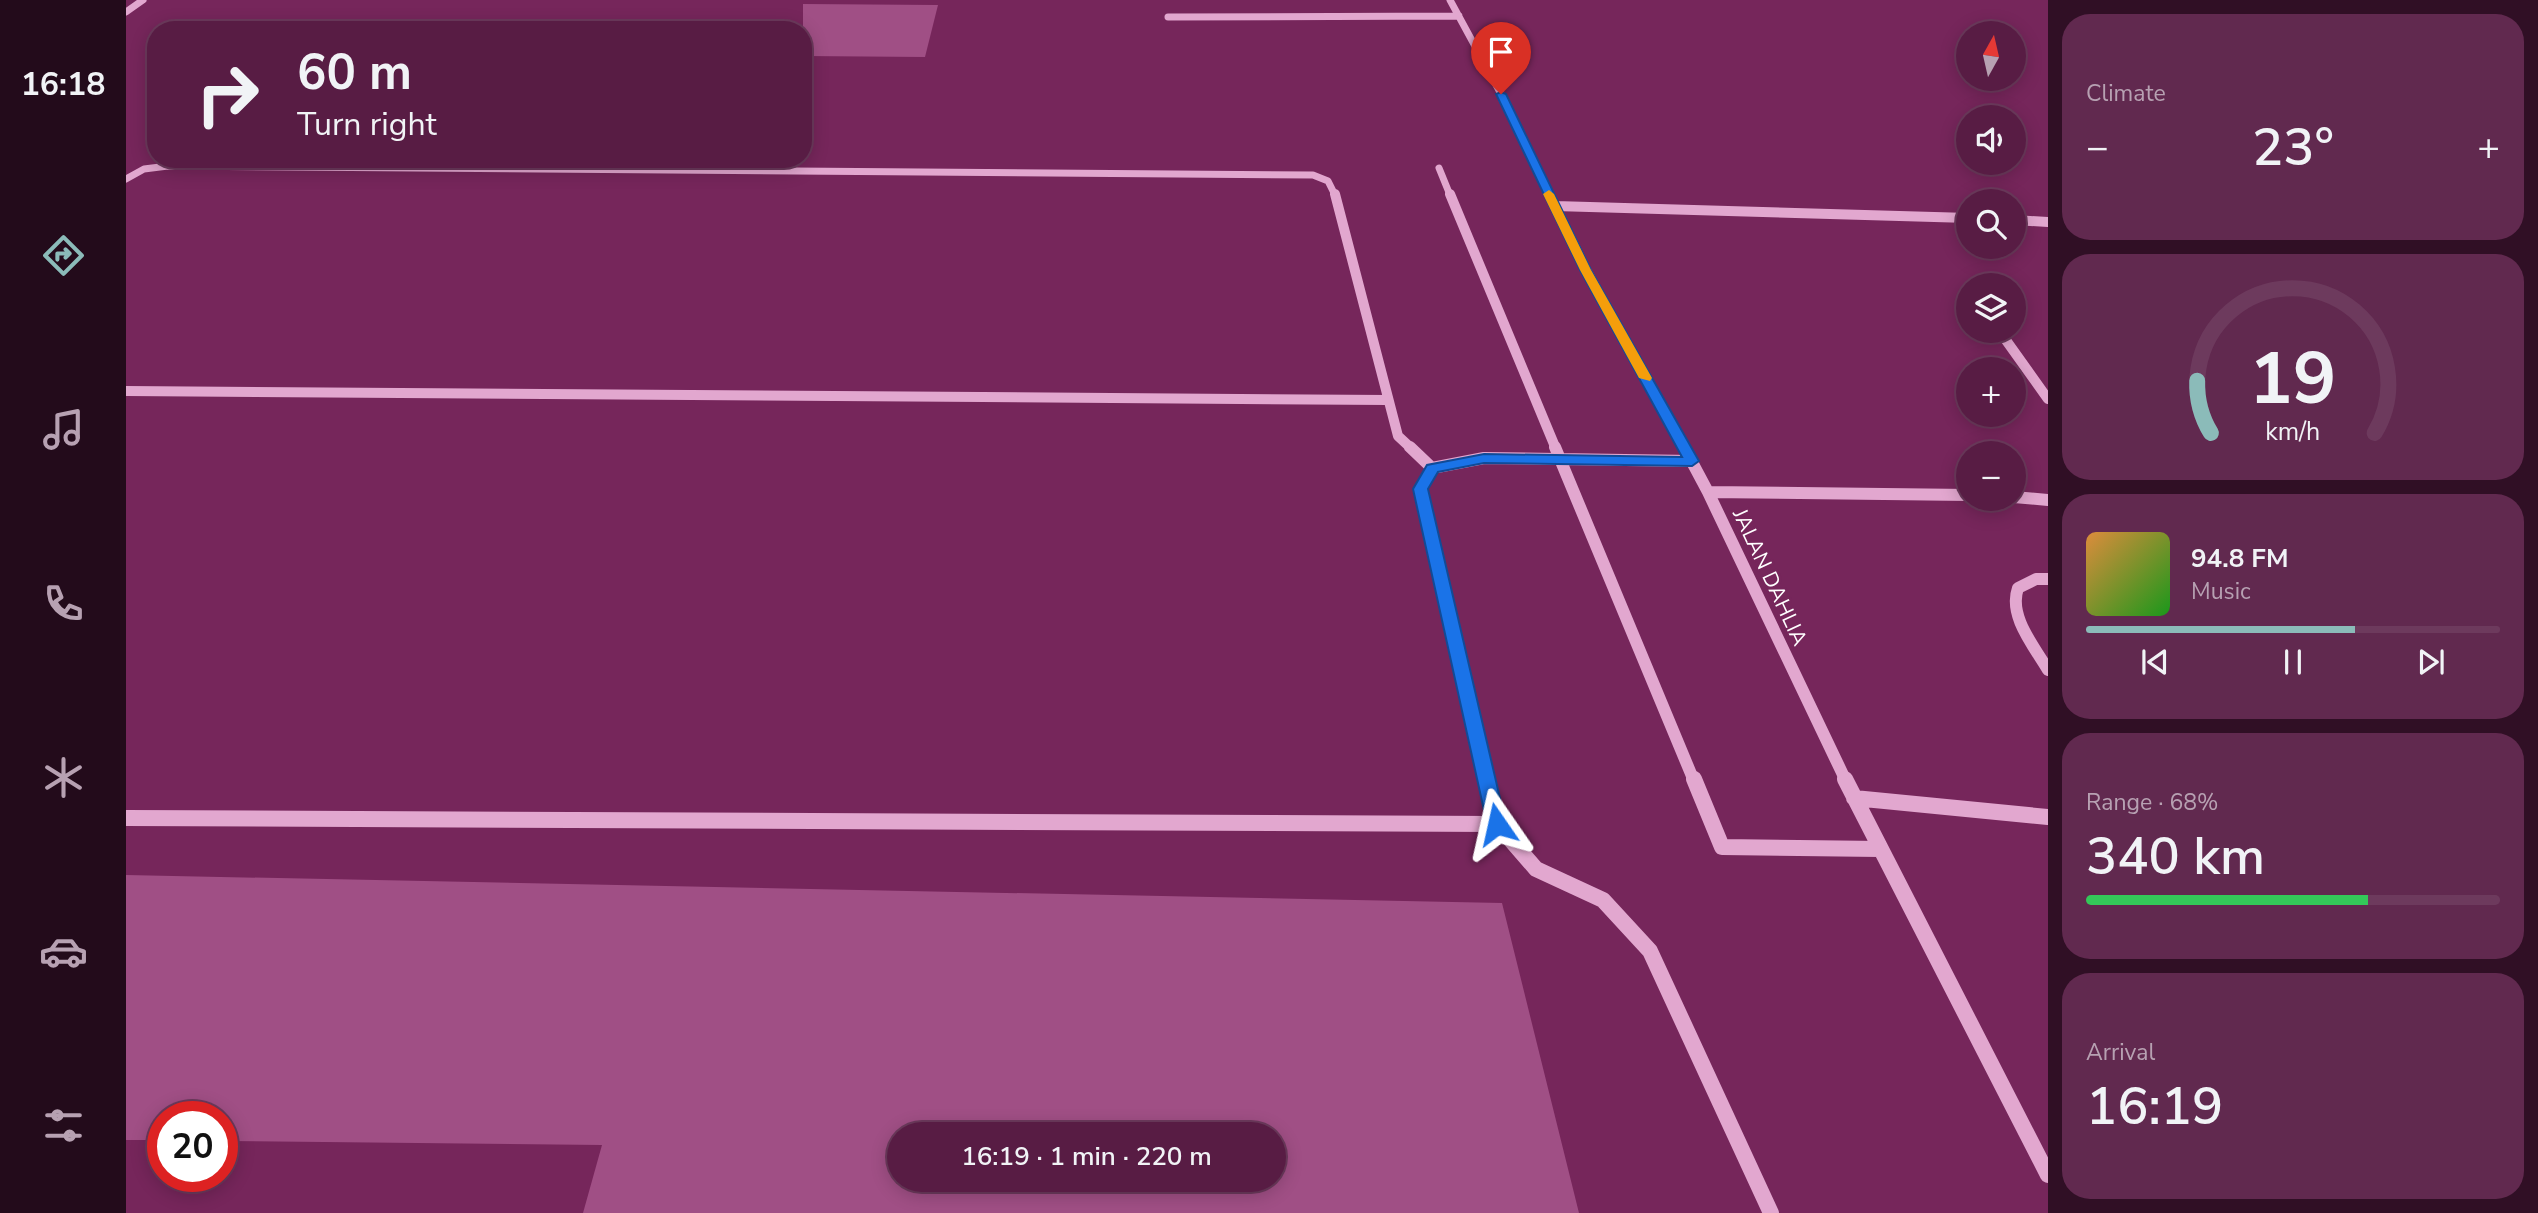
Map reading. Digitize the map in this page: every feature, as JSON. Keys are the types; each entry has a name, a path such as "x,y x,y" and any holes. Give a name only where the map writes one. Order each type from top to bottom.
{"street":[{"path":"126,12 143,0"},
{"name":"JALAN DAHLIA","path":"1450,0 1586,270 1709,492 1854,798 2048,1175"},
{"path":"1168,17 1459,16"},
{"path":"126,179 144,169 152,168"},
{"path":"422,168 1313,175 1328,181 1334,190 1398,436 1432,468"},
{"path":"1439,168 1563,460 1722,847 1880,849"},
{"path":"1555,206 1956,218"},
{"path":"2026,221 2048,222"},
{"path":"2008,343 2048,399"},
{"path":"126,391 1388,400"},
{"path":"1432,468 1484,458 1692,461"},
{"path":"1432,468 1421,489 1497,824 1536,869 1603,900 1650,951 1771,1213"},
{"path":"1709,492 1956,495"},
{"path":"2026,498 2048,500"},
{"path":"2048,579 2036,579 2018,588 2012,602 2020,622 2048,670"},
{"path":"1854,798 2048,817"},
{"path":"126,818 1497,824"}],"building":[{"path":"803,4 938,5 925,57 812,56 812,21 803,21"},
{"path":"126,875 1502,903 1579,1213 583,1213 602,1145 238,1141 238,1101 147,1101 147,1140 126,1140"}],"slow traffic":[{"path":"1549,194 1586,270 1646,378"}],"route":[{"path":"1497,824 1421,489 1432,468 1484,458 1692,461 1586,270 1501,94"}]}
